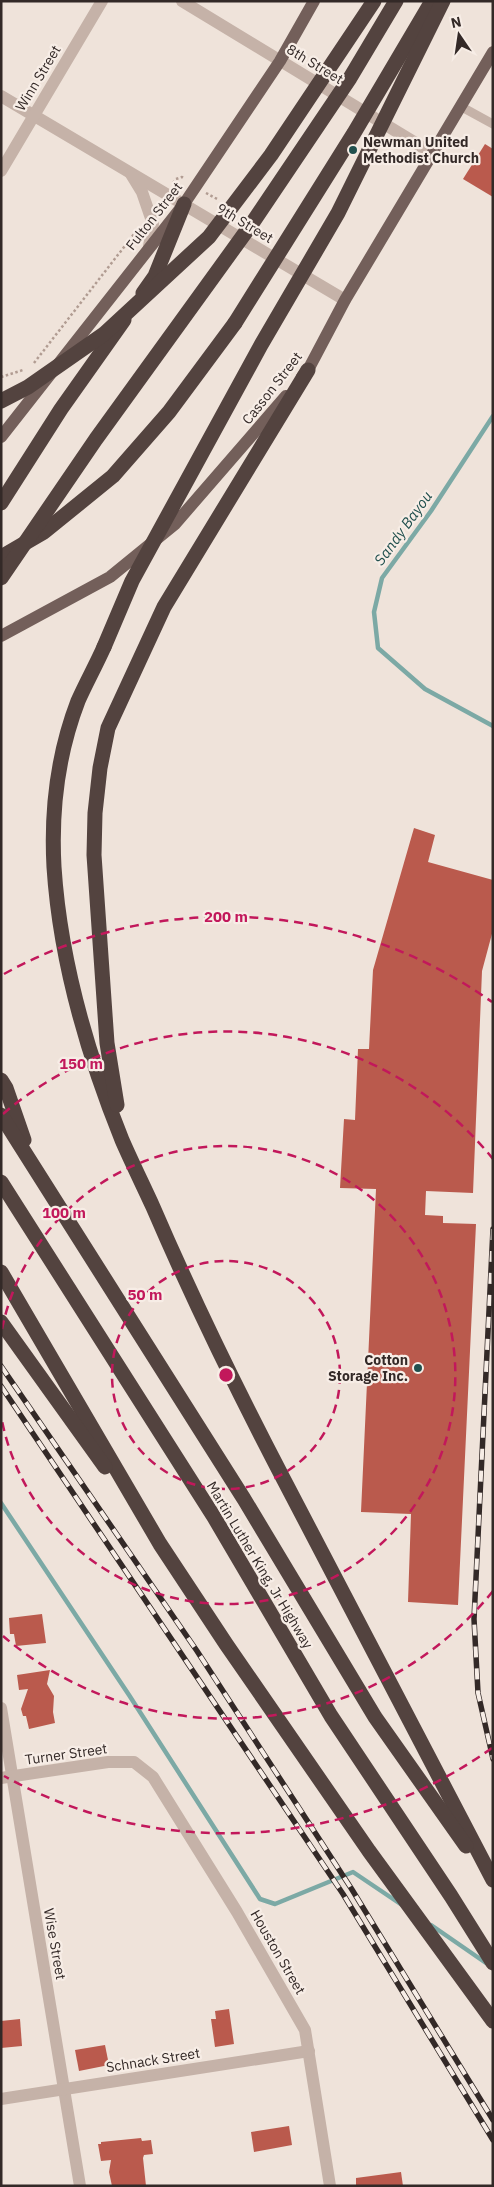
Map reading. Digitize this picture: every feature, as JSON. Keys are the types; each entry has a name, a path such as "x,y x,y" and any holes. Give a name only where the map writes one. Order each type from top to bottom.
{"highway":[{"path":"1,402 28,388 104,334 209,237 271,155 374,1"},
{"path":"1,578 96,439 253,222 350,78 396,1"},
{"path":"1,558 44,532 113,476 169,412 235,322 354,133 432,1"},
{"path":"443,1 338,213 261,345 132,581 78,702 59,772 54,817 54,866 69,972 86,1038 123,1141 181,1273 237,1390 493,1880"},
{"path":"1,503 61,409 155,276 184,204"},
{"path":"123,1141 107,1043 94,855 100,768 108,728 164,607 308,370"},
{"path":"1,1080 6,1088 34,1168"},
{"name":"Martin Luther King, Jr Highway","path":"1,1115 244,1499 375,1717 493,1884"},
{"name":"Martin Luther King, Jr Highway","path":"1,1182 214,1517 331,1716 451,1896 493,1963"},
{"path":"1,1190 27,1223"},
{"path":"1,1272 160,1544"},
{"path":"1,1322 160,1544 226,1644 369,1851 489,2015"}],"main road":[{"name":"Fulton Street","path":"1,437 184,204 280,61 314,1"},
{"name":"Casson Street","path":"1,636 110,577 176,524 227,467 308,370 346,300 493,52"}],"street":[{"name":"Winn Street","path":"1,170 102,1"},
{"name":"8th Street","path":"182,1 432,153"},
{"name":"9th Street","path":"1,96 346,300"},
{"name":"9th Street","path":"129,172 142,192 153,224 150,246"},
{"name":"Wise Street","path":"1,1708 6,1777 65,2089 80,2186"},
{"name":"Turner Street","path":"6,1777 108,1762 134,1762"},
{"name":"Houston Street","path":"134,1762 153,1777 237,1912 305,2030 330,2186"},
{"name":"Schnack Street","path":"1,2099 309,2051"}],"lane":[{"path":"460,106 493,124"}],"building":[{"path":"485,144 493,149 493,197 463,179"},
{"path":"414,828 435,835 428,862 493,880 493,930 482,971 473,1193 426,1191 425,1215 443,1216 443,1223 476,1224 458,1605 408,1602 411,1514 361,1512 376,1189 340,1188 344,1119 355,1120 358,1049 369,1049 373,970"},
{"path":"42,1614 46,1643 16,1646 14,1634 10,1634 9,1618"},
{"path":"50,1670 47,1684 54,1696 53,1712 55,1723 29,1729 26,1716 23,1716 21,1709 28,1689 19,1690 17,1675"},
{"path":"229,2009 234,2044 215,2047 211,2019 216,2019 215,2011"},
{"path":"20,2019 22,2046 1,2048 1,2021"},
{"path":"105,2045 109,2065 79,2071 75,2050"},
{"path":"289,2126 292,2145 254,2152 251,2132"},
{"path":"141,2138 142,2141 151,2140 153,2154 144,2155 143,2158 146,2186 112,2186 109,2172 111,2160 101,2161 98,2144 101,2144 101,2142"},
{"path":"401,2172 403,2186 356,2186 356,2178"}],"waterway":[{"name":"Sandy Bayou","path":"493,416 431,511 382,578 374,612 378,648 425,689 493,726"},
{"path":"1,1503 129,1695 260,1899 275,1904 353,1872 402,1905"},
{"path":"431,1925 486,1963"}],"railway":[{"path":"493,1229 474,1619 478,1693 493,1759"},
{"path":"1,1366 197,1651 351,1888 493,2120"},
{"path":"1,1386 343,1894 493,2140"}],"place":[{"name":"Newman United Methodist Church","path":"353,150"},
{"name":"Cotton Storage Inc.","path":"418,1368"}]}
